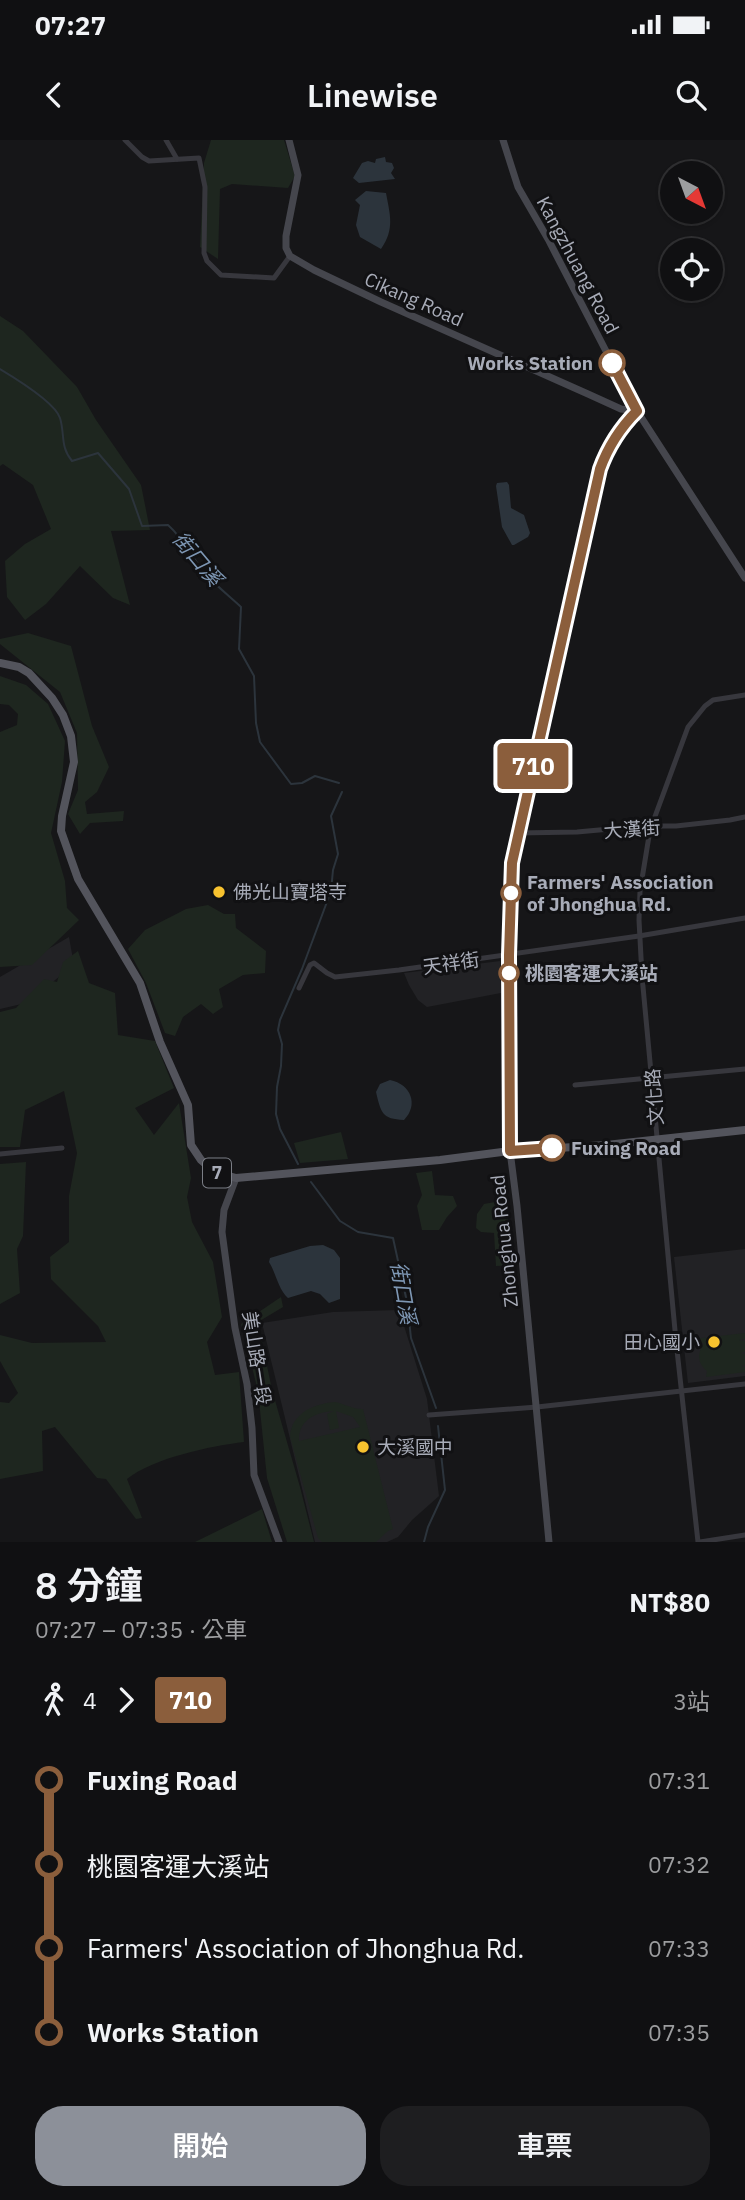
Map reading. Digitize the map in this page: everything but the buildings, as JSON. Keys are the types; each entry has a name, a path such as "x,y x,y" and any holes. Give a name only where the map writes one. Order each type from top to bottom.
{"main road":[{"name":"7","path":"0,663 19,667 29,673 52,698 63,715 71,736 74,762 61,831 78,879 140,983 160,1042 188,1105 191,1145 201,1160 215,1172 236,1178 510,1151 657,1140 745,1129"}],"street":[{"path":"125,140 149,161 199,158 205,187 204,253 207,261 221,275 274,278 290,256 286,248 286,236 299,175 289,140"},
{"path":"166,140 177,159"},
{"name":"Kangzhuang Road","path":"503,140 518,187 637,411 745,578"},
{"name":"Cikang Road","path":"290,256 314,270 621,409 637,411"},
{"name":"Zhonghua Road","path":"549,1542 510,1151 509,955 512,865 600,469 607,451 625,423 637,411"},
{"name":"文化路","path":"699,1542 657,1140 639,936 640,891 648,835 688,727 713,700 745,695"},
{"name":"大漢街","path":"518,833 687,825 745,817"},
{"name":"天祥街","path":"299,988 309,966 314,963 335,977 509,955 745,918"},
{"path":"575,1085 745,1069"},
{"path":"0,1154 62,1148"},
{"name":"美山路一段","path":"236,1178 224,1210 222,1232 247,1384 254,1475 279,1542"},
{"path":"429,1415 537,1407 745,1384"},
{"path":"699,1542 745,1535"}],"shaded area":[{"path":"211,140 284,140 295,176 288,188 232,184 220,189 218,259 200,247 204,163"},
{"path":"385,157 386,162 392,163 394,168 391,173 395,179 359,183 353,178 362,163 375,163 376,159"},
{"path":"366,191 386,193 390,228 381,249 360,237 356,225 360,205 355,200"},
{"path":"0,316 23,331 77,387 96,420 141,485 150,530 111,531 130,605 113,598 80,566 46,604 25,620 7,597 5,561 25,544 51,529 33,485 3,464 0,466"},
{"path":"507,482 511,508 524,515 530,533 514,545 502,527 496,486 497,483"},
{"path":"28,633 71,646 92,726 109,767 97,792 85,802 87,814 124,811 123,821 90,823 80,834 68,814 78,790 77,733 60,692 0,644 0,639"},
{"path":"0,676 26,685 48,704 65,741 62,782 51,833 65,881 67,908 79,920 32,965 0,967 0,732 17,725 18,714 9,705 0,704"},
{"path":"208,905 224,914 235,914 236,928 266,951 265,973 243,975 219,989 223,1007 213,1014 201,1004 183,1017 175,1036 165,1033 146,983 128,949 145,930 186,909"},
{"path":"69,937 74,965 26,1003 0,1009 0,977"},
{"path":"78,951 89,983 115,993 118,1035 155,1041 174,1088 135,1108 154,1135 179,1103 191,1178 187,1197 192,1222 213,1262 222,1317 207,1342 215,1375 239,1372 244,1442 167,1459 127,1479 142,1518 136,1519 106,1479 97,1478 55,1427 42,1431 43,1471 0,1479 0,1402 9,1403 18,1393 0,1361 0,1335 32,1343 106,1342 98,1326 51,1279 50,1257 69,1242 69,1196 77,1153 64,1091 25,1110 20,1147 0,1147 0,1012 16,1008 44,979 57,982 63,962"},
{"path":"500,961 501,993 427,1007 418,1000 404,973"},
{"path":"390,1080 408,1090 412,1102 409,1114 404,1120 387,1116 379,1105 376,1092 380,1084"},
{"path":"341,1132 348,1159 300,1163 294,1143"},
{"path":"26,1162 23,1236 17,1249 20,1293 0,1304 0,1164"},
{"path":"432,1171 435,1195 453,1196 457,1206 439,1230 422,1230 417,1206 422,1195 416,1173"},
{"path":"506,1200 513,1265 496,1266 494,1233 481,1232 476,1228 477,1214 484,1204"},
{"path":"323,1245 334,1250 340,1258 340,1299 329,1303 320,1294 311,1291 288,1298 279,1286 269,1262 270,1258 310,1246"},
{"name":"田心國小","path":"745,1249 745,1376 688,1383 674,1257"},
{"path":"281,1297 283,1307 258,1322 272,1390 314,1542 287,1542 267,1478 258,1391 241,1324"},
{"name":"大溪國中","path":"399,1310 427,1399 439,1496 412,1520 398,1537 387,1542 315,1542 262,1323 333,1312"},
{"path":"745,1333 745,1339 739,1340 745,1341 745,1352 740,1353 745,1354 745,1365 742,1366 745,1367 745,1372 706,1377 707,1371 699,1358 704,1343 693,1344 693,1339"},
{"path":"334,1402 363,1409 393,1529 376,1542 322,1542 318,1538 290,1437 294,1422 299,1416","holes":["334,1411 327,1414 330,1430 339,1428 336,1411 353,1417 360,1427 299,1441 299,1434 309,1418"]},
{"path":"262,1509 272,1542 195,1542"}],"waterway":[{"name":"街口溪","path":"0,369 34,391 57,412 66,451 72,461 98,453 129,489 142,526 168,525 183,541 207,576 241,607 239,649 254,676 256,723 260,742 291,784 302,783 315,776 339,783"},
{"name":"街口溪","path":"298,1164 280,1129 276,1114 282,1044 278,1030 331,891 338,854 331,816 342,792"},
{"name":"街口溪","path":"311,1182 340,1221 358,1232 393,1238 407,1302 411,1338 436,1408"},
{"name":"街口溪","path":"424,1542 445,1490 438,1426"}],"bus line":[{"name":"710","path":"552,1148 510,1151 509,955 512,865 600,469 607,451 625,423 637,411 612,363"}],"place":[{"name":"Works Station","path":"612,363"},
{"name":"佛光山寶塔寺","path":"219,892"},
{"name":"Farmers' Association of Jhonghua Rd.","path":"511,893"},
{"name":"桃園客運大溪站","path":"509,973"},
{"name":"Fuxing Road","path":"552,1148"},
{"name":"田心國小","path":"714,1342"},
{"name":"大溪國中","path":"363,1447"}]}
